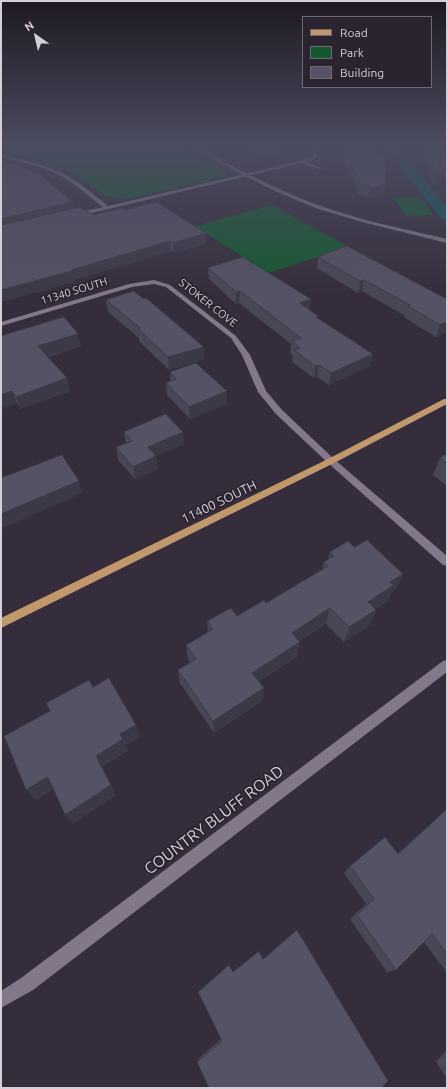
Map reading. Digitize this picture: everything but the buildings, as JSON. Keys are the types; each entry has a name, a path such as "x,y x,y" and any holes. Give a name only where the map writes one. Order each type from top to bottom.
{"main road":[{"name":"11400 SOUTH","path":"1,623 331,461 447,402"}],"street":[{"path":"92,196 107,207"},
{"path":"69,216 156,196"},
{"path":"291,196 320,208 357,220 447,241"},
{"name":"11340 SOUTH","path":"1,324 131,285 154,282"},
{"name":"STOKER COVE","path":"154,282 173,288 234,337 246,355 262,392 268,401 331,461 447,562"},
{"name":"COUNTRY BLUFF ROAD","path":"1,1000 40,974 447,665"}],"green space":[{"path":"107,196 141,196 126,199"},
{"path":"420,197 434,215 407,216 393,198"},
{"path":"272,205 349,247 268,273 195,226"}],"waterway":[{"path":"431,196 447,216"}]}
